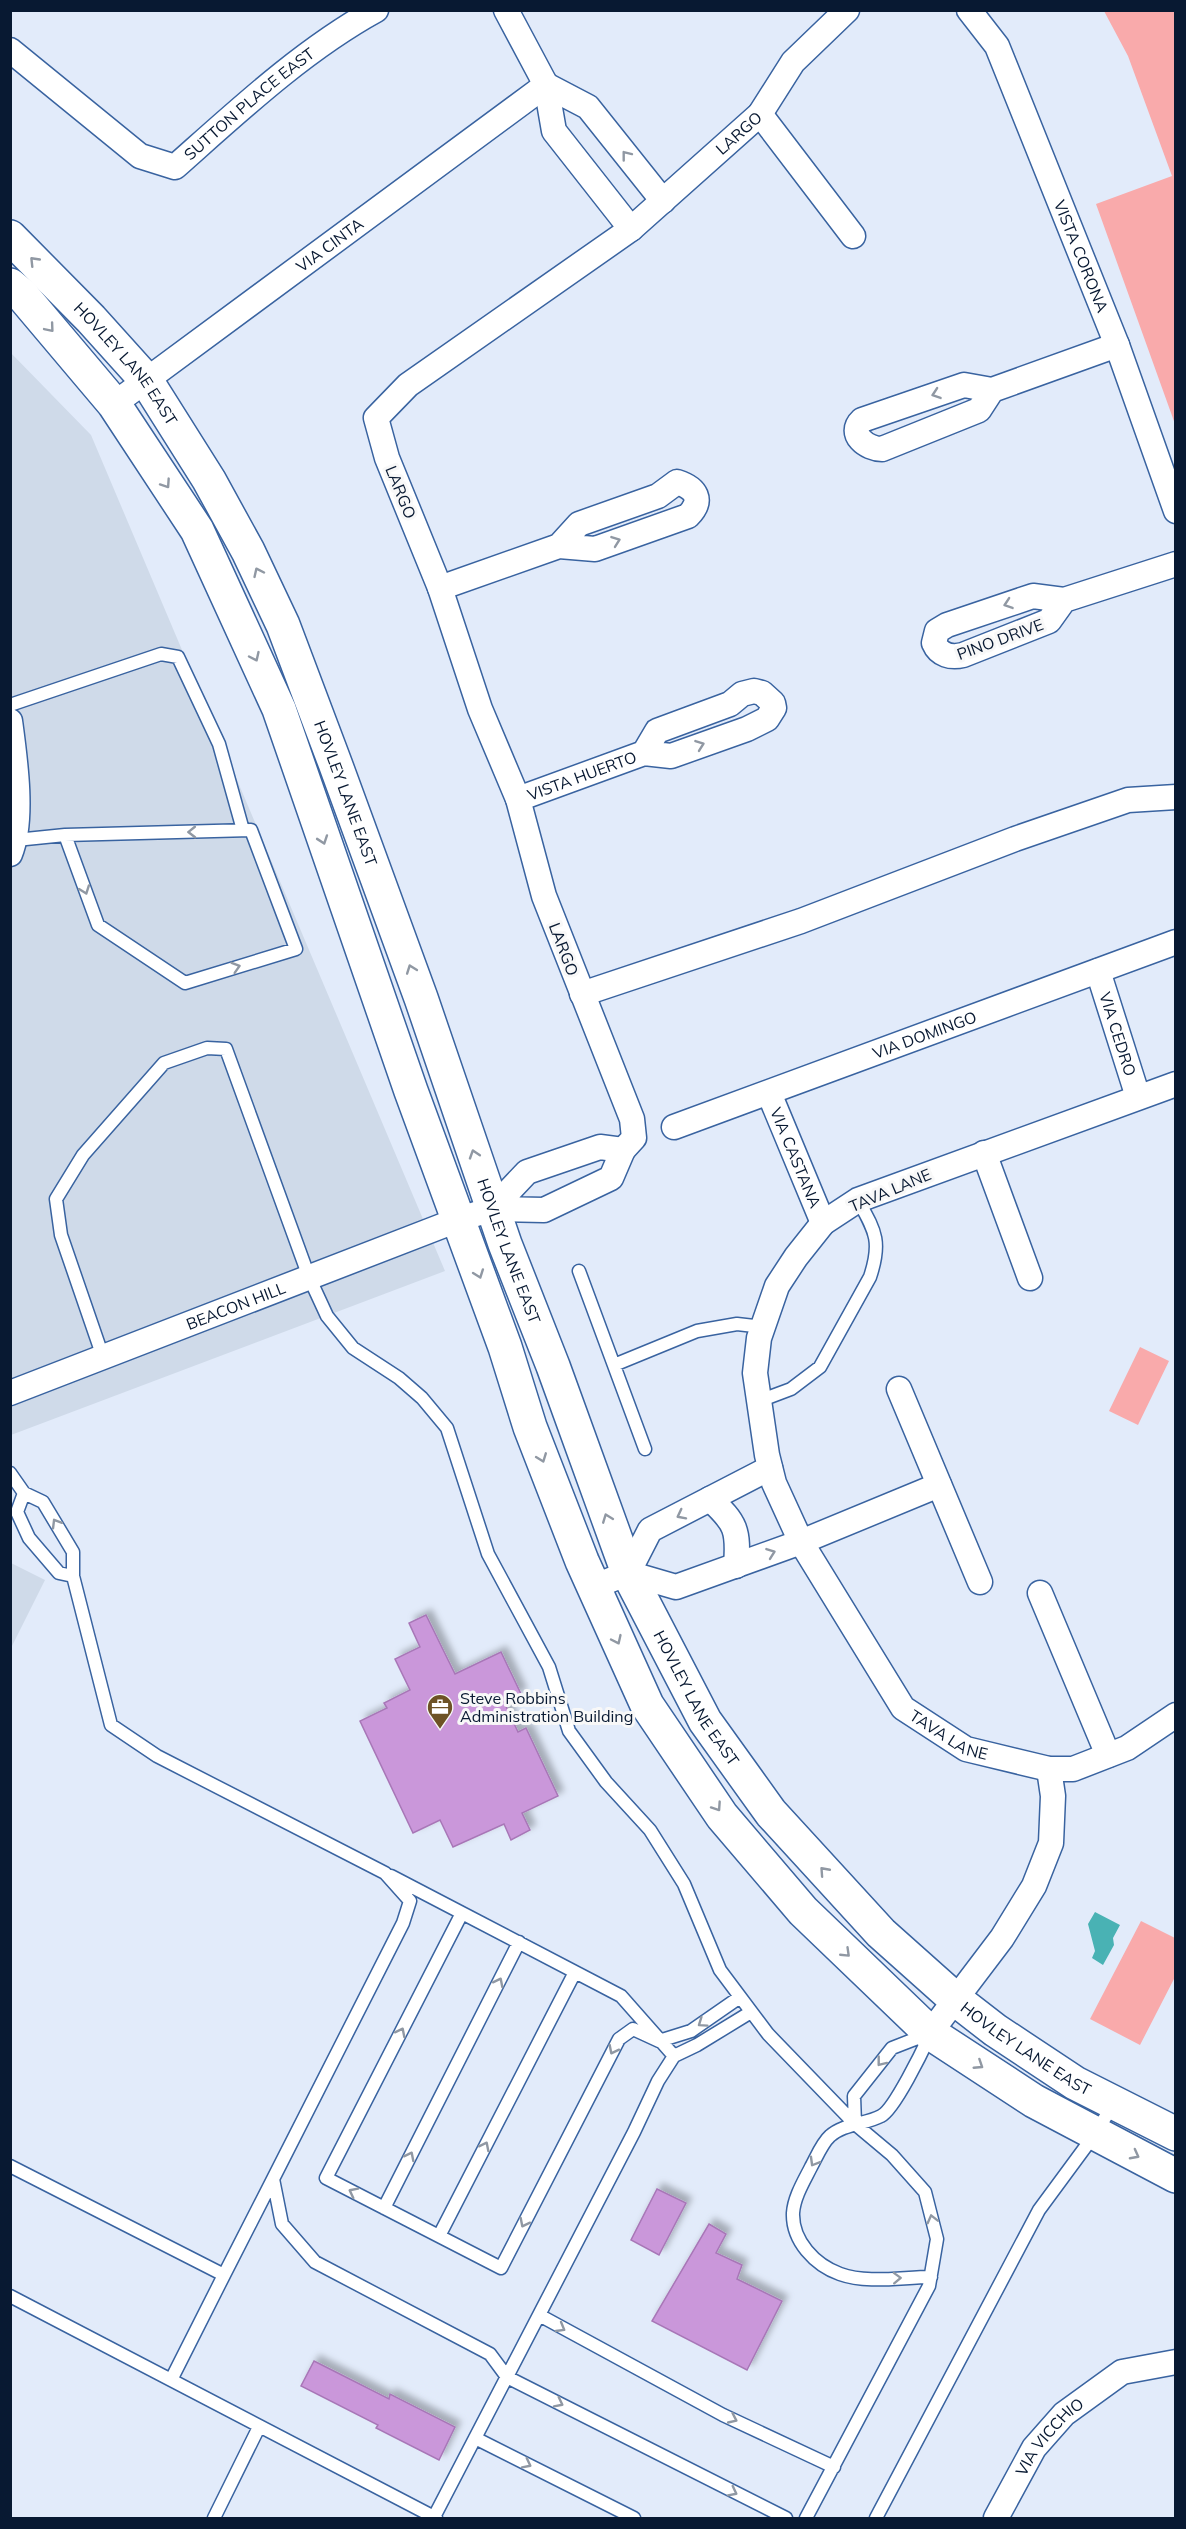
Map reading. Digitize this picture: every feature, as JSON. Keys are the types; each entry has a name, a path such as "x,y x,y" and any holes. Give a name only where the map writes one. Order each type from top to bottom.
{"main road":[{"name":"HOVLEY LANE EAST","path":"10,237 91,319 146,380 209,480 248,550 283,626 413,977 492,1209 553,1366 628,1573 705,1721 771,1813 881,1933 955,2000 995,2031 1075,2083 1176,2134"},
{"name":"HOVLEY LANE EAST","path":"10,285 22,295 114,404 197,530 279,709 392,1036 505,1347 530,1427 593,1587 647,1705 722,1816 803,1911 930,2033 1034,2101 1176,2176"}],"street":[{"name":"SUTTON PLACE EAST","path":"11,50 140,156 175,167 250,100 351,24 376,10"},
{"path":"506,10 546,85 554,131 631,229"},
{"name":"LARGO","path":"460,1219 492,1209 544,1210 611,1178 623,1150 634,1138 632,1119 544,896 518,799 480,709 440,588 387,458 376,418 408,385 631,229 760,114 793,62 847,10"},
{"name":"VISTA CORONA","path":"969,10 997,46 1117,345 1176,511"},
{"path":"546,85 588,107 663,201"},
{"name":"VIA CINTA","path":"114,404 546,85"},
{"path":"760,114 853,236"},
{"path":"992,390 979,410 882,449 873,449 859,438 856,431 857,424 862,420 964,385 992,390 1117,345"},
{"path":"440,588 559,546 595,549 687,516 697,504 697,495 693,489 677,482 657,496 579,524 559,546"},
{"path":"1064,600 1176,564"},
{"name":"VISTA HUERTO","path":"518,799 644,753 671,756 747,729 767,719 774,708 773,703 762,693 742,694 730,704 657,731 644,753"},
{"path":"10,721 16,765 12,844"},
{"path":"582,994 801,921 1015,839 1128,800 1176,798"},
{"name":"VIA DOMINGO","path":"674,1127 1176,942"},
{"name":"VIA CEDRO","path":"1098,971 1138,1097"},
{"name":"TAVA LANE","path":"1176,1084 858,1200 823,1223 777,1286 759,1338 755,1373 774,1484 801,1542 903,1708 966,1749 1049,1768 1073,1769 1127,1748 1176,1715"},
{"name":"VIA CASTANA","path":"769,1093 823,1223"},
{"name":"LARGO","path":"492,1209 527,1172 600,1147 623,1150"},
{"path":"984,1153 1030,1278"},
{"name":"BEACON HILL","path":"10,1393 460,1219"},
{"path":"899,1389 980,1582"},
{"path":"628,1573 650,1530 770,1468"},
{"path":"593,1587 628,1573 676,1587 801,1542 939,1485"},
{"path":"711,1499 729,1517 736,1532 736,1566"},
{"path":"1040,1593 1108,1755"},
{"path":"930,2033 1002,1938 1034,1886 1051,1843 1053,1796 1049,1768"},
{"name":"VIA VICCHIO","path":"996,2518 1034,2448 1064,2414 1122,2372 1176,2362"}],"lane":[{"path":"10,705 161,654 178,657 219,744 243,830"},
{"path":"12,844 65,834 251,830 296,949 185,983 98,925 65,834"},
{"path":"103,1357 61,1235 56,1198 83,1155 164,1064 207,1048 226,1049 309,1277 327,1316 353,1348 399,1378 422,1398 447,1428 488,1554 549,1667 569,1731 606,1782 650,1830 684,1884 720,1970 751,2012 768,2034 855,2124 890,2153 925,2192 936,2239 929,2286 904,2337 806,2518"},
{"path":"759,1401 791,1389 820,1367 870,1277 876,1254 875,1230 858,1200"},
{"path":"579,1272 645,1449"},
{"path":"614,1365 697,1331 737,1324 763,1328"},
{"path":"10,1473 24,1493 43,1502 73,1552 73,1576 111,1725 157,1756 621,1996 674,2056"},
{"path":"24,1493 17,1512 29,1538 58,1573 73,1576"},
{"path":"171,2380 404,1923 410,1901 385,1873"},
{"path":"462,1913 326,2178 501,2268 619,2038 633,2029 659,2041 691,2031 740,1997"},
{"path":"384,2208 519,1942"},
{"path":"439,2236 575,1972"},
{"path":"10,2296 435,2518 634,2132 658,2081 674,2056 697,2045 751,2012"},
{"path":"855,2124 854,2096 892,2048 930,2033"},
{"path":"930,2033 917,2065 883,2115 855,2124 830,2136 799,2190 793,2214 795,2230 800,2242 813,2258 827,2269 863,2279 931,2277"},
{"path":"876,2518 1039,2210 1095,2134 1114,2102"},
{"path":"10,2166 224,2276"},
{"path":"273,2179 282,2224 315,2262 490,2354 507,2377 786,2518"},
{"path":"539,2315 713,2409 834,2467"},
{"path":"214,2518 260,2427"},
{"path":"475,2438 634,2518"}],"shaded area":[{"path":"1104,11 1175,11 1175,424 1096,204 1172,176 1128,56"},
{"path":"10,352 91,435 445,1271 11,1435"},
{"path":"1140,1347 1169,1361 1138,1425 1109,1411"},
{"path":"11,1563 45,1580 11,1648"},
{"path":"1095,1912 1120,1925 1113,1938 1114,1945 1103,1965 1092,1958 1095,1951 1088,1924"},
{"path":"1141,1921 1175,1938 1175,1977 1140,2045 1090,2019"}],"building":[{"name":"Steve Robbins Administration Building","path":"426,1615 455,1674 501,1652 521,1694 504,1702 518,1732 526,1728 558,1796 522,1813 530,1830 511,1840 504,1824 453,1847 440,1820 413,1833 360,1721 387,1708 384,1703 410,1690 395,1659 420,1647 409,1623"},
{"path":"657,2189 686,2203 659,2255 631,2240"},
{"path":"709,2224 726,2234 716,2253 742,2265 737,2279 782,2301 747,2370 652,2321"},
{"path":"314,2361 389,2399 390,2394 455,2427 439,2460 376,2428 378,2425 301,2386"}],"place":[{"name":"Steve Robbins Administration Building","path":"440,1730"}]}
